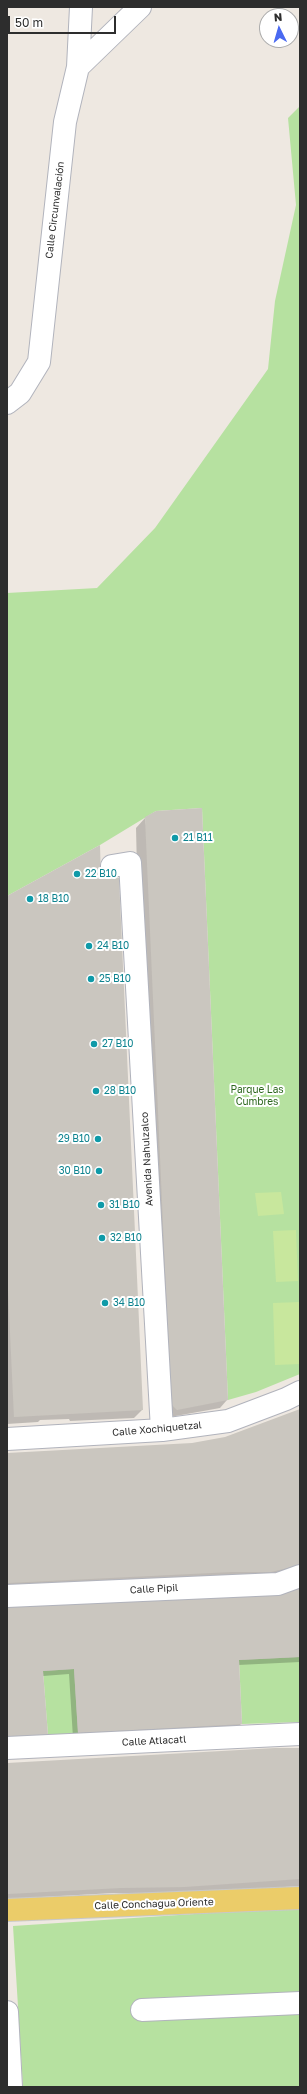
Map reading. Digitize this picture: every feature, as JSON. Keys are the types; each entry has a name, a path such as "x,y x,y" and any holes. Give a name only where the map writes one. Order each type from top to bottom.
{"main road":[{"name":"Calle Conchagua Oriente","path":"7,1910 300,1898"}],"street":[{"name":"Calle Circunvalación","path":"7,403 20,393 39,362 65,122 78,67 80,7"},
{"path":"78,67 140,7"},
{"name":"Avenida Nahulzalco","path":"121,865 162,1430"},
{"name":"Calle Xochiquetzal","path":"7,1439 162,1430 228,1421 286,1399 300,1392"},
{"name":"Calle Pipil","path":"7,1596 278,1584 300,1576"},
{"name":"Calle Atlacatl","path":"7,1748 300,1734"},
{"path":"142,2010 300,2003"},
{"path":"7,2012 11,2087"}],"green space":[{"name":"Parque Las Cumbres","path":"300,106 300,1374 256,1392 228,1400 202,808 156,811 100,845 7,896 7,593 97,588 155,528 268,369 275,301 296,205 288,118"},
{"path":"281,1192 284,1214 258,1216 255,1193"},
{"path":"296,1230 298,1281 276,1282 273,1231"},
{"path":"300,1302 300,1364 275,1365 273,1303"},
{"path":"300,1657 300,1722 242,1724 239,1660"},
{"path":"74,1669 78,1733 48,1735 43,1671"},
{"path":"300,1907 300,2087 23,2087 13,1926"}],"building":[{"path":"202,808 228,1400 177,1410 171,1404 145,817 156,811"},
{"path":"100,845 101,879 119,878 143,1410 14,1417 7,1267 7,896"},
{"path":"300,1409 300,1565 271,1572 231,1572 7,1583 7,1453 192,1443 225,1437"},
{"path":"300,1588 300,1657 239,1660 242,1724 78,1733 74,1669 43,1671 48,1735 7,1738 7,1607"},
{"path":"275,1748 300,1748 300,1879 184,1887 120,1888 7,1894 7,1763"}],"place":[{"name":"21 B11","path":"175,838"},
{"name":"22 B10","path":"77,874"},
{"name":"18 B10","path":"30,899"},
{"name":"24 B10","path":"89,946"},
{"name":"25 B10","path":"91,979"},
{"name":"27 B10","path":"94,1044"},
{"name":"28 B10","path":"96,1091"},
{"name":"29 B10","path":"98,1139"},
{"name":"30 B10","path":"99,1171"},
{"name":"31 B10","path":"101,1205"},
{"name":"32 B10","path":"102,1238"},
{"name":"34 B10","path":"105,1303"}]}
